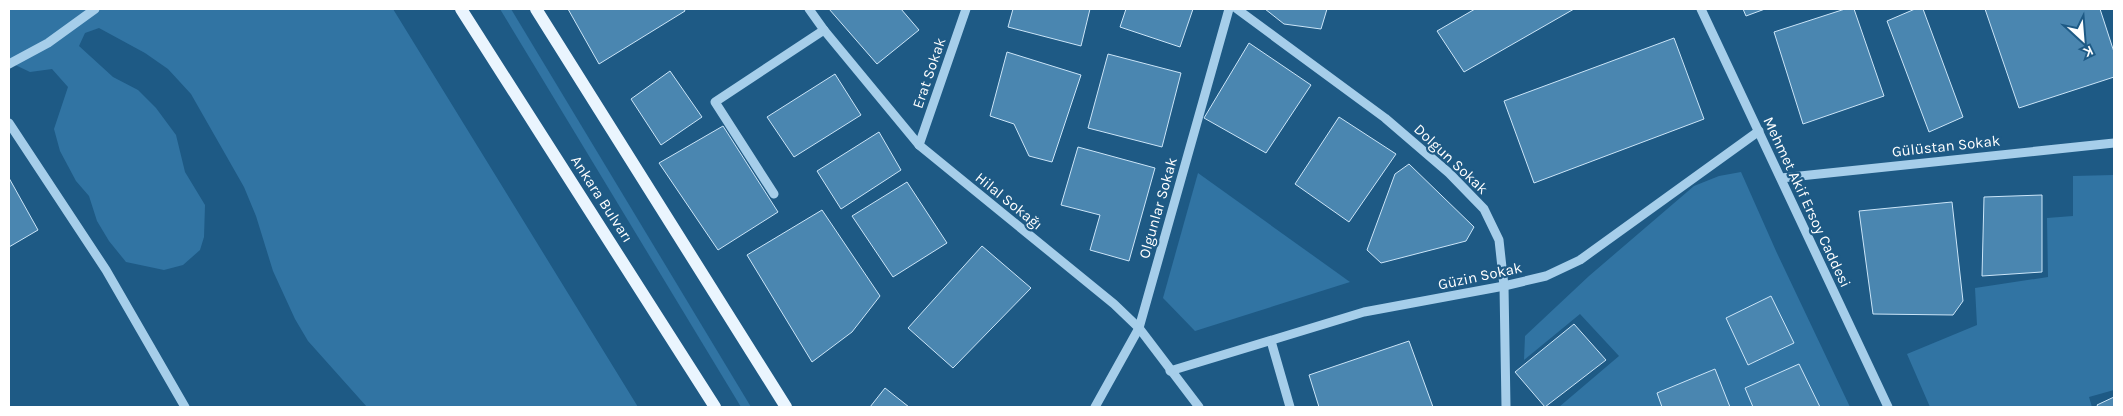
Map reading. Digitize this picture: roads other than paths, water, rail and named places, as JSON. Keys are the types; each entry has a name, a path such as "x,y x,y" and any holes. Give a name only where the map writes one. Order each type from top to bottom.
{"main road":[{"name":"Ankara Bulvarı","path":"461,9 715,407"},
{"path":"536,9 786,407"}],"street":[{"path":"9,64 48,43 95,9"},
{"name":"Hilal Sokağı","path":"809,9 824,30 919,145 1114,304 1139,328 1199,407"},
{"name":"Erat Sokak","path":"919,145 966,9"},
{"name":"Olgunlar Sokak","path":"1095,407 1139,328 1229,9"},
{"name":"Dolgun Sokak","path":"1237,9 1385,118 1449,173 1484,209 1499,240 1504,286 1506,407"},
{"name":"Mehmet Akif Ersoy Caddesi","path":"1701,9 1888,407"},
{"path":"774,194 715,102 824,30"},
{"path":"9,122 106,270 185,407"},
{"name":"Güzin Sokak","path":"1170,371 1364,312 1504,286 1546,276 1580,260 1759,131"},
{"name":"Gülüstan Sokak","path":"1781,178 2114,143"},
{"path":"1271,341 1290,407"}]}
